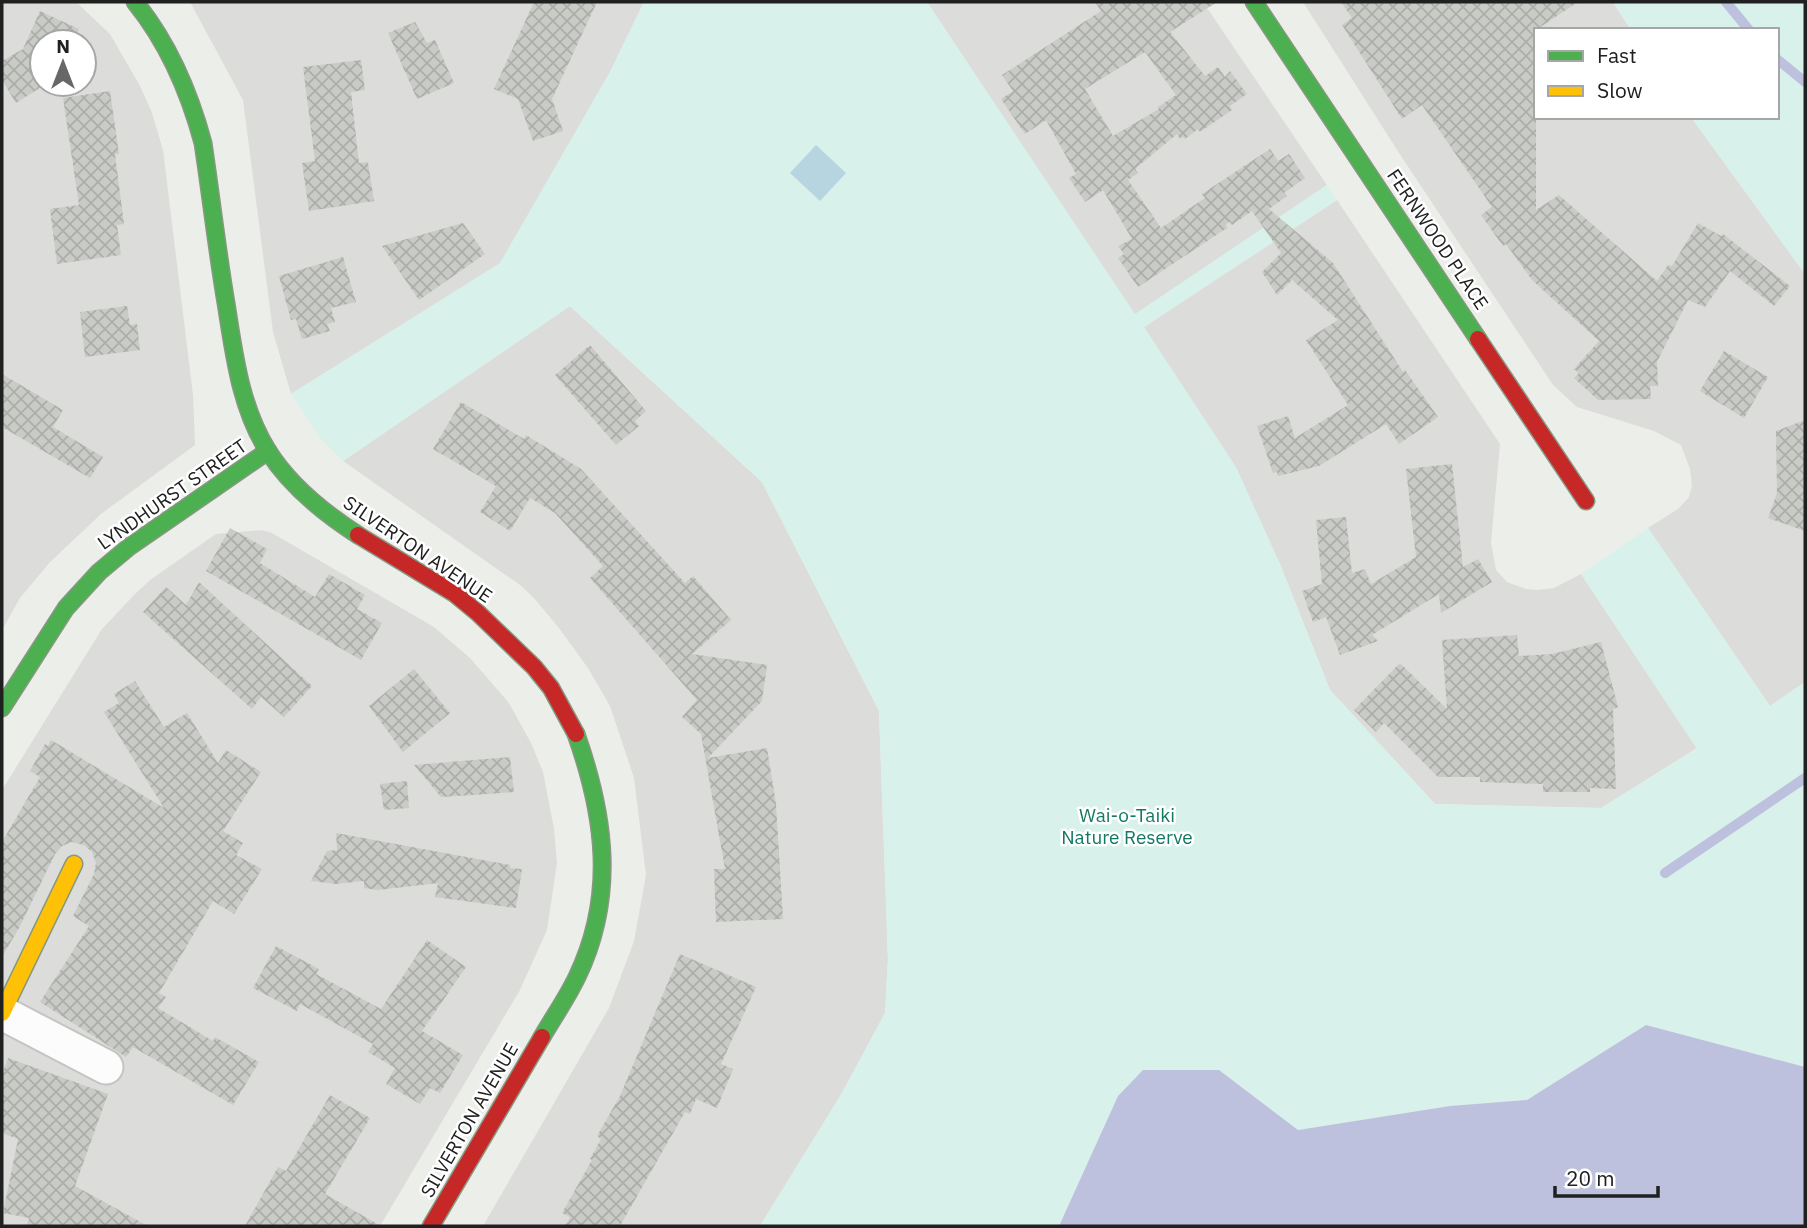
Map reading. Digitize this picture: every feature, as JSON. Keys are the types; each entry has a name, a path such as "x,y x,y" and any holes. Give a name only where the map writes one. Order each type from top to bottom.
{"street":[{"name":"SILVERTON AVENUE","path":"135,2 170,49 196,114 204,143 237,374 249,411 268,451 283,473 322,509 459,597 540,671 566,713 582,748 593,789 602,852 603,884 593,934 577,977 431,1226"},
{"name":"FERNWOOD PLACE","path":"1254,2 1586,501"},
{"name":"LYNDHURST STREET","path":"2,708 66,608 99,572 129,547 268,451"},
{"path":"74,864 2,1013 106,1067"}],"shaded area":[{"path":"2,2 76,2 110,34 140,86 152,113 163,150 193,395 195,445 101,514 50,562 20,598 2,630"},
{"path":"190,2 644,2 610,72 500,264 291,394 273,332 243,100"},
{"path":"927,2 1203,2 1327,185 1135,315"},
{"path":"1303,2 1613,2 1630,28 1534,28 1534,119 1692,119 1805,274 1805,682 1770,706 1648,528 1678,509 1689,497 1692,486 1690,469 1681,445 1654,431 1577,407 1553,385 1399,153"},
{"path":"816,145 846,173 820,201 790,173"},
{"path":"1337,200 1500,444 1491,543 1496,570 1507,582 1538,590 1554,588 1581,574 1697,748 1601,808 1435,804 1330,690 1280,564 1144,327"},
{"path":"570,306 762,482 879,711 888,960 885,1013 842,1093 760,1226 483,1226 609,1008 634,941 646,875 634,778 610,706 588,668 534,598 520,585 343,461"},
{"path":"262,530 272,533 434,627 470,658 509,703 543,772 554,829 557,863 547,930 520,990 380,1226 2,1226 2,790 102,629 134,595 150,580 216,534"},
{"path":"1646,1025 1805,1067 1805,1226 1059,1226 1118,1096 1143,1070 1219,1070 1298,1130 1450,1106 1527,1100"}],"green space":[{"name":"Wai-o-Taiki Nature Reserve","path":"644,2 927,2 1135,314 1327,185 1337,200 1144,327 1236,467 1280,564 1330,690 1435,804 1601,808 1697,749 1581,574 1648,528 1770,706 1805,682 1805,1067 1646,1025 1527,1100 1450,1106 1298,1130 1219,1070 1118,1096 1059,1226 760,1226 842,1093 885,1013 888,960 879,711 762,482 570,306 343,461 320,438 291,394 500,263 610,72"},
{"path":"1613,2 1805,2 1805,274 1692,119 1779,119 1779,28 1630,28"}],"building":[{"path":"534,2 597,2 552,99 563,131 533,141 518,99 494,89"},
{"path":"1095,2 1217,2 1170,32 1205,76 1218,67 1225,77 1230,71 1247,94 1230,106 1232,110 1200,132 1198,129 1185,139 1180,139 1177,134 1135,169 1138,173 1128,180 1161,228 1205,198 1202,194 1270,149 1278,161 1289,154 1305,178 1284,193 1287,196 1269,209 1333,263 1403,372 1405,370 1438,417 1399,444 1386,424 1319,466 1278,476 1277,472 1273,473 1257,426 1288,416 1295,438 1348,405 1306,340 1338,320 1292,280 1277,295 1262,272 1281,253 1252,211 1232,225 1230,222 1226,224 1227,228 1138,287 1118,258 1124,254 1118,246 1132,239 1103,190 1085,202 1069,178 1076,174 1046,120 1025,134 1001,99 1013,91 1002,75 1101,11","holes":["1145,52 1176,95 1158,107 1159,109 1113,136 1085,89"]},
{"path":"1341,2 1578,2 1539,28 1534,28 1536,210 1559,195 1657,281 1668,265 1672,266 1698,223 1721,236 1723,234 1790,286 1774,306 1730,271 1705,307 1688,300 1657,362 1658,386 1650,386 1651,399 1598,400 1574,378 1579,373 1574,369 1599,341 1532,280 1506,244 1503,246 1481,215 1492,207 1422,105 1402,119 1342,25 1352,18"},
{"path":"40,11 77,28 32,28"},
{"path":"415,22 427,43 435,40 454,83 417,99 388,33"},
{"path":"28,38 28,95 16,103 2,80 2,61 23,49"},
{"path":"361,60 365,90 351,92 359,163 368,162 374,201 309,211 302,163 315,161 303,67"},
{"path":"110,91 119,154 115,154 124,224 117,225 121,255 57,264 50,209 79,205 63,98 98,98 98,93"},
{"path":"463,223 485,254 419,300 382,246"},
{"path":"343,257 356,302 331,308 335,322 327,324 330,331 302,339 296,319 291,320 279,276"},
{"path":"127,306 130,325 137,324 140,350 85,357 80,312"},
{"path":"590,345 646,411 635,421 639,426 616,445 555,375"},
{"path":"1724,351 1768,377 1744,418 1700,391"},
{"path":"2,374 63,410 53,427 103,457 90,478 2,427"},
{"path":"461,402 524,439 526,435 581,469 685,583 693,576 731,620 692,654 767,665 762,701 708,758 767,748 776,804 783,919 716,922 714,869 725,869 701,734 682,717 697,700 590,578 603,566 555,513 530,498 510,531 480,512 496,486 433,449"},
{"path":"1805,420 1805,531 1768,518 1777,493 1776,431"},
{"path":"1452,464 1463,567 1478,559 1492,582 1441,613 1439,594 1372,635 1378,641 1340,655 1326,617 1313,622 1302,591 1322,584 1316,520 1346,517 1352,573 1365,569 1371,584 1416,557 1406,469"},
{"path":"230,528 267,549 260,563 315,597 329,574 365,595 357,609 382,623 361,660 206,571"},
{"path":"199,582 312,686 284,717 261,697 252,709 143,612 166,587 186,605"},
{"path":"1517,635 1519,656 1552,654 1601,642 1618,707 1613,709 1616,789 1543,792 1543,784 1480,782 1480,777 1438,777 1384,723 1376,732 1354,710 1400,663 1447,709 1442,640"},
{"path":"414,669 450,713 403,752 369,706"},
{"path":"135,681 164,727 187,713 218,763 226,750 261,772 223,831 243,843 236,855 262,869 234,914 213,901 159,993 166,997 158,1008 213,1041 215,1037 259,1062 233,1105 133,1047 126,1057 40,1002 89,926 73,916 94,874 96,863 92,852 84,845 72,842 62,846 55,854 2,957 2,842 40,777 30,771 45,744 48,746 51,740 164,808 104,712 119,703 114,694"},
{"path":"510,757 514,792 441,797 414,765"},
{"path":"407,781 409,808 384,810 380,784"},
{"path":"336,833 522,869 516,908 435,897 438,883 378,890 364,888 364,881 336,884 311,881 327,851 337,850"},
{"path":"427,940 466,967 422,1031 463,1055 440,1093 430,1088 420,1104 386,1084 395,1068 368,1052 373,1044 300,1004 297,1011 253,988 276,946 319,969 316,974 381,1009"},
{"path":"680,954 756,987 721,1064 733,1069 717,1108 696,1099 690,1114 685,1112 620,1226 565,1226 570,1217 562,1213 592,1160 590,1159 601,1139 597,1136 620,1096"},
{"path":"8,1058 108,1094 75,1186 148,1226 27,1226 29,1218 3,1213 18,1139 2,1133 2,1075"},
{"path":"330,1095 370,1118 325,1194 381,1226 245,1226 278,1167 286,1171"}],"waterway":[{"path":"1726,2 1747,28"},
{"path":"1779,61 1805,82"},
{"path":"1665,873 1805,778"}],"traffic: fast":[{"path":"135,2 168,51 191,105 203,143 232,341 245,398 258,434 277,464 297,487 320,508 358,535"},
{"path":"1254,2 1478,339"},
{"path":"2,708 66,608 99,572 129,547 268,451"},
{"path":"542,1037 573,985 589,947 601,886 602,856 594,795 576,734"}],"traffic: slow":[{"path":"2,1013 74,864"}],"traffic: jam":[{"path":"1478,339 1586,501"},
{"path":"358,535 455,594 478,613 534,667 551,688 576,734"},
{"path":"431,1226 542,1037"}]}
